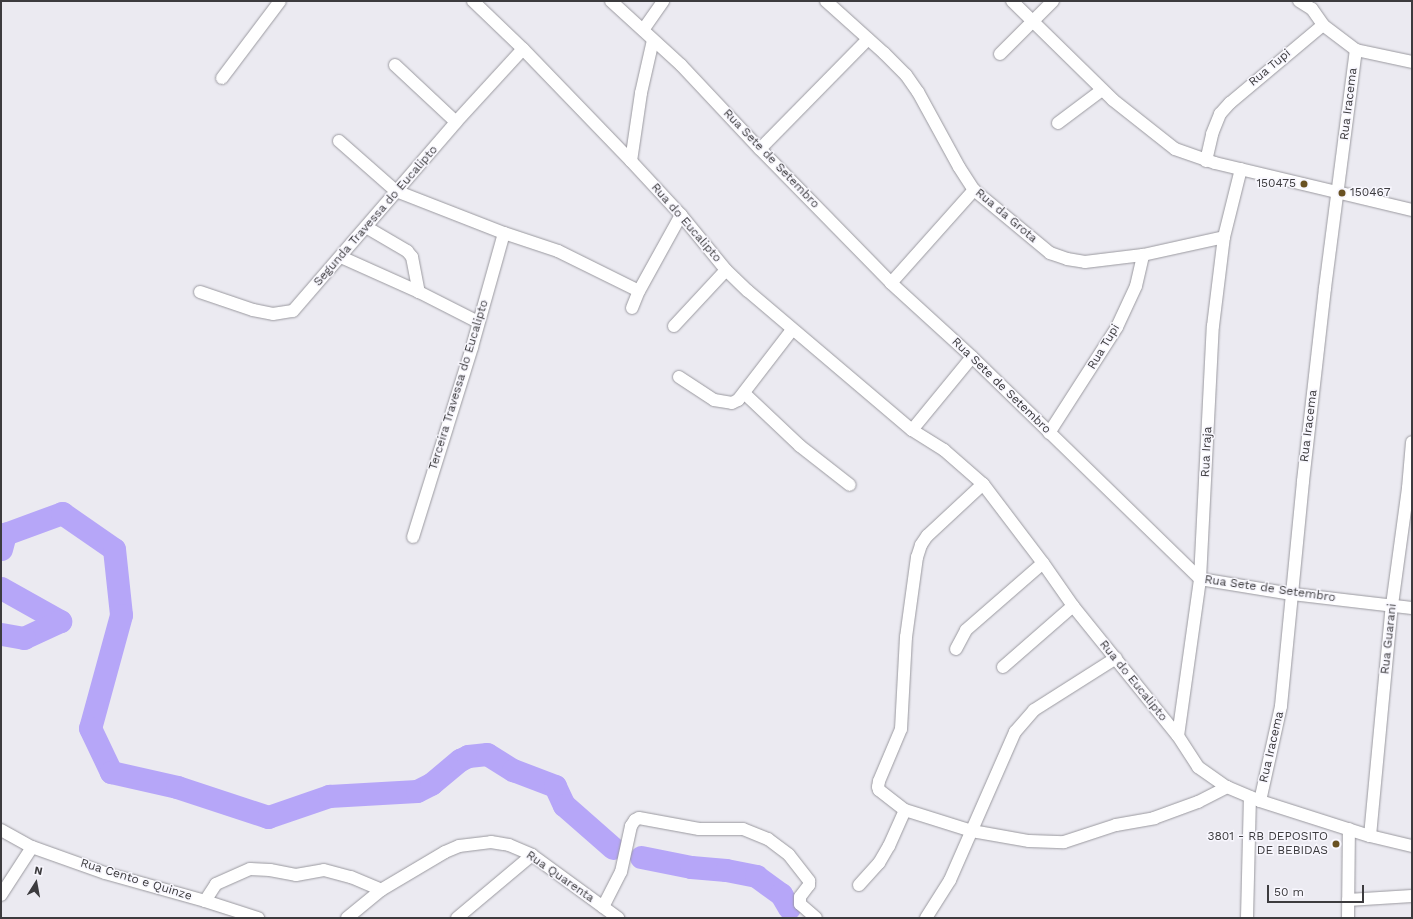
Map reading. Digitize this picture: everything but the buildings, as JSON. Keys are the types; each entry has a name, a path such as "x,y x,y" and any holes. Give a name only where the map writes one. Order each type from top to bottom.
{"street":[{"path":"222,78 280,1"},
{"name":"Rua do Eucalipto","path":"473,1 523,48 631,161 681,216 726,270 792,330 912,430 944,450 983,484 1043,563 1073,606 1178,736 1198,767 1228,787 1255,799 1370,836 1412,846"},
{"name":"Rua Sete de Setembro","path":"611,1 681,65 760,149 891,283 972,357 1200,579 1292,594 1412,608"},
{"path":"643,30 663,1"},
{"name":"Rua da Grota","path":"826,1 884,53 911,81 959,167 974,190 1050,253 1067,259 1085,262 1144,255 1224,237"},
{"path":"1012,1 1118,105 1175,149 1206,160 1412,210"},
{"path":"1000,54 1031,21 1053,1"},
{"path":"1299,1 1312,9 1323,25 1356,50 1412,62"},
{"name":"Rua Tupi","path":"1206,160 1212,134 1220,114 1230,103 1323,25"},
{"path":"760,149 868,39"},
{"path":"631,161 641,93 653,40"},
{"name":"Segunda Travessa do Eucalipto","path":"200,292 273,314 293,311 456,122 523,48"},
{"name":"Rua Iracema","path":"1247,918 1255,799 1281,706 1325,288 1356,50"},
{"path":"396,65 456,122"},
{"path":"1058,123 1102,90"},
{"path":"339,141 396,191 504,233 558,251 639,291"},
{"name":"Rua Iraja","path":"1178,736 1200,579 1213,326 1224,237 1241,169"},
{"path":"891,283 974,190"},
{"path":"632,308 639,291 681,216"},
{"path":"366,227 407,251 412,257 419,292"},
{"name":"Terceira Travessa do Eucalipto","path":"413,537 472,348 504,233"},
{"name":"Rua Tupi","path":"1049,433 1117,327 1136,286 1144,255"},
{"path":"341,257 419,292 478,322"},
{"path":"674,326 726,270"},
{"path":"679,377 714,400 727,404 732,403 738,400 744,393 792,330"},
{"path":"912,430 972,357"},
{"path":"744,393 800,446 850,485"},
{"name":"Rua Guarani","path":"1370,836 1392,605 1410,488 1412,442"},
{"path":"983,484 927,536 921,545 917,557 906,637 901,729 878,787 879,790 905,810 972,831 1029,841 1064,842 1116,825 1154,818 1198,802 1228,787"},
{"path":"956,649 966,630 1043,563"},
{"path":"1002,667 1073,606"},
{"path":"926,918 950,880 1015,732 1034,710 1116,658"},
{"path":"859,885 879,863 889,846 905,810"},
{"path":"610,914 631,826 634,820 639,818 694,828 744,829 768,839 789,855 809,881 809,885 800,897 800,904 816,918"},
{"path":"1348,918 1349,829"},
{"name":"Rua Cento e Quinze","path":"1,830 32,847 105,873 205,901 216,884 250,869 270,870 296,875 324,870 351,877 381,890"},
{"name":"Rua Quarenta","path":"381,890 459,846 480,842 498,842 532,855 610,914"},
{"path":"1,895 32,847"},
{"path":"458,918 532,855"},
{"path":"347,918 381,890"},
{"path":"1348,900 1412,896"},
{"path":"205,901 258,918"}],"waterway":[{"path":"1,549 5,534 62,513 114,549 121,615 90,728 111,772 177,787 268,817 329,796 417,791 431,784 460,760 468,756 487,754 513,770 555,786 564,805 613,848"},
{"path":"1,588 60,621 24,638 1,634"},
{"path":"641,857 691,867 726,870 756,876 781,894 789,908"}],"place":[{"name":"150475","path":"1304,184"},
{"name":"150467","path":"1342,193"},
{"name":"3801 - RB DEPOSITO DE BEBIDAS","path":"1336,844"}]}
